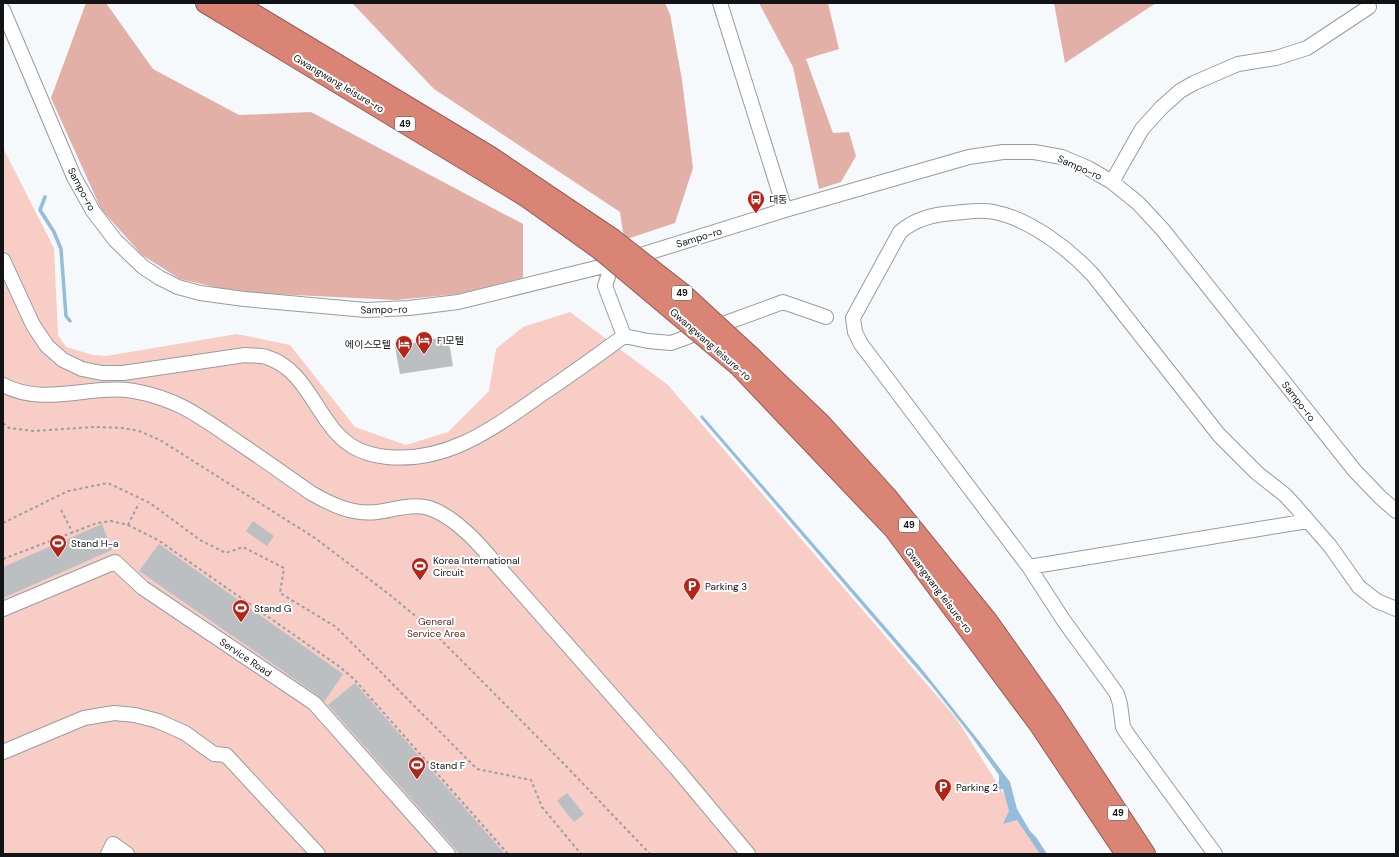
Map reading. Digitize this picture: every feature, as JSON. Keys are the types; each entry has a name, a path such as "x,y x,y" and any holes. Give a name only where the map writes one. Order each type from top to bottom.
{"highway":[{"name":"Gwangwang leisure-ro","path":"206,3 526,197 608,250 684,295 743,359 822,425 886,496 988,622 1045,718 1085,778 1145,854"},
{"name":"Gwangwang leisure-ro","path":"235,3 489,156 608,250"},
{"name":"Gwangwang leisure-ro","path":"1085,778 1126,854"}],"street":[{"path":"720,3 785,210"},
{"path":"1112,182 1142,129 1161,108 1180,91 1194,83 1238,64 1276,58 1307,48 1369,7"},
{"name":"Sampo-ro","path":"3,10 74,177 93,211 115,240 143,267 178,287 244,300 366,310 409,308 458,302 608,250 785,210 969,157 1003,152 1034,152 1062,156 1088,168 1112,182 1138,203 1163,230 1354,472 1380,498 1396,511"},
{"path":"1215,854 1123,727 1117,694 1064,621 1028,567 866,351 855,332 853,318 894,240 908,225 926,218 946,213 992,211 1026,223 1059,244 1079,260 1094,275 1219,435 1258,473 1285,495 1330,546 1359,587 1377,601 1396,610"},
{"path":"608,250 605,286 624,336"},
{"path":"3,260 33,325 47,346 64,360 82,369 102,373 124,373 245,355 265,356 284,364 297,377 335,433 351,446 372,455 402,458 424,457 446,451 473,440 496,426 624,336 648,341 671,343 783,302 826,317"},
{"path":"3,384 13,390 33,395 55,395 92,390 114,389 165,398 189,409 311,493 341,508 363,513 428,507 440,512 463,529 478,543 677,769 748,854"},
{"path":"1028,567 1308,521"},
{"name":"Service Road","path":"3,609 115,562 143,588 314,704 448,854"},
{"path":"3,752 65,725 97,715 114,713 135,715 158,721 185,733 214,754 226,755 318,854"},
{"path":"723,824 739,854"},
{"path":"108,854 113,844 127,854"}],"path":[{"path":"3,423 9,428 34,431 94,427 124,428 139,431 160,440 315,538 390,594 425,624 566,766 650,854"},
{"path":"3,523 68,491 108,483 150,503 200,540 226,553 243,547 284,568 280,593 336,627 477,769 531,780 542,807 581,854"},
{"path":"128,525 139,503"},
{"path":"61,510 73,534"},
{"path":"3,559 73,534 97,523 111,521 128,525 158,540 340,667 354,679 508,854"}],"green space":[{"name":"Korea International Circuit","path":"3,148 54,248 58,335 66,347 93,355 106,356 237,334 290,345 355,427 406,445 448,432 489,391 496,349 523,327 570,312 668,385 956,718 1042,854 3,854"}],"shaded area":[{"path":"86,3 106,3 153,69 239,115 311,112 523,224 523,278 458,294 396,300 236,292 180,279 142,255 101,209 51,98"},
{"path":"352,3 665,3 670,14 682,80 693,168 675,223 624,240 620,212 434,89"},
{"path":"759,3 828,3 839,49 806,59 833,133 849,132 856,156 841,182 819,189 793,67"},
{"path":"1054,3 1156,3 1065,63"}],"water":[{"path":"702,415 921,668 979,741 1010,782 1017,809 1030,831 1036,837 1047,854 1040,854 1017,820 1003,824 1009,811 1003,789 995,790 999,781 999,775 972,737 931,685 700,417"}],"building":[{"path":"448,336 453,366 400,374 395,347"},
{"path":"253,521 274,536 267,546 246,531"},
{"name":"Stand H-a","path":"102,524 112,550 3,598 3,567"},
{"name":"Stand G","path":"159,544 343,674 324,702 319,696 139,571"},
{"name":"Stand F","path":"355,683 505,854 460,854 328,705"},
{"path":"567,793 584,814 574,822 557,801"}],"waterway":[{"path":"45,197 40,210 54,232 61,249 66,316 70,321"}],"place":[{"name":"대동","path":"756,214"},
{"name":"F1모텔","path":"424,355"},
{"name":"에이스모텔","path":"404,359"},
{"name":"Stand H-a","path":"58,558"},
{"name":"Korea International Circuit","path":"420,581"},
{"name":"Parking 3","path":"692,601"},
{"name":"Stand G","path":"241,623"},
{"name":"Stand F","path":"417,780"},
{"name":"Parking 2","path":"943,802"}],"park label":[{"name":"General Service Area","path":"436,626"}]}
